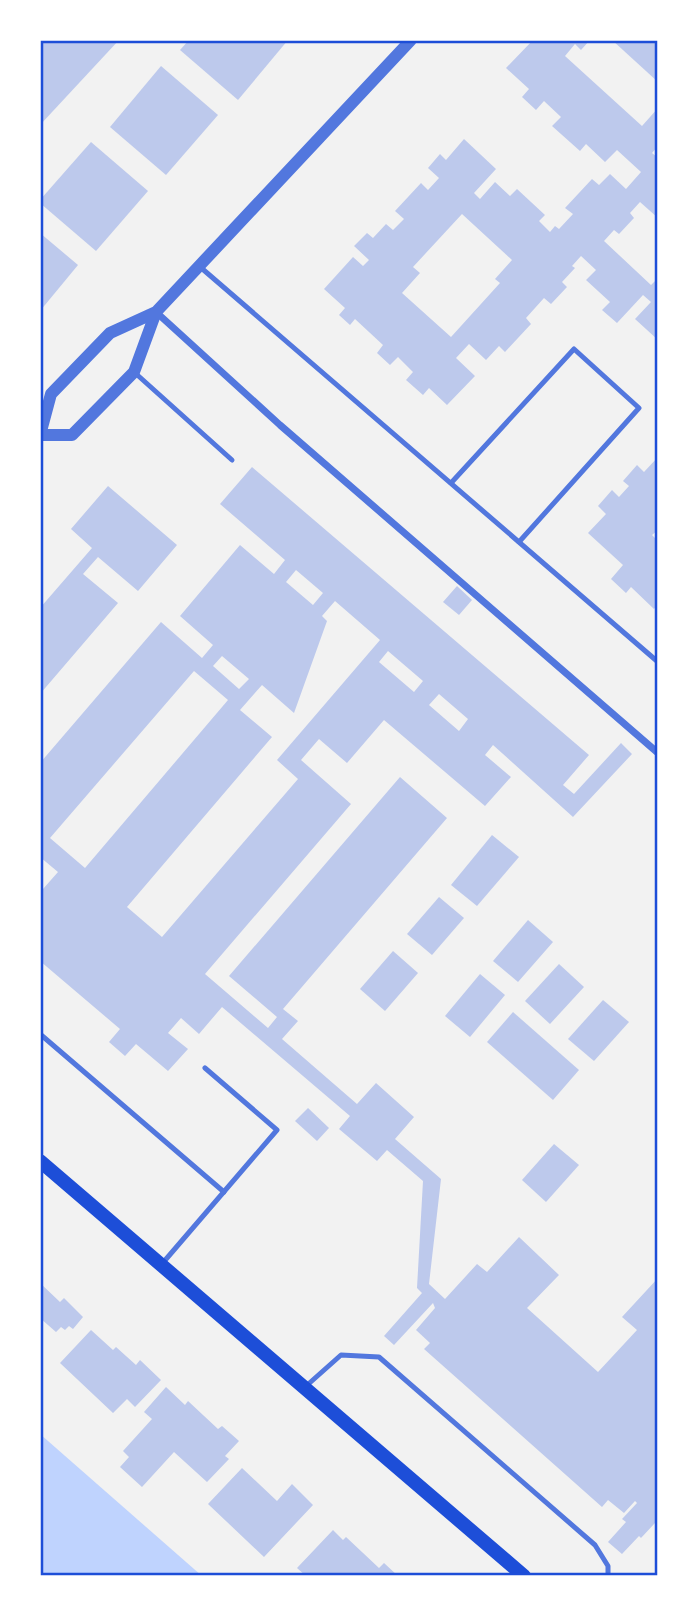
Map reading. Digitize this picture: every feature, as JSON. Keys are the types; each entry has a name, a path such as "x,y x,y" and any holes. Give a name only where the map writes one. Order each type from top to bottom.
{"main road":[{"path":"40,1161 524,1576"}],"street":[{"path":"156,312 134,372 72,435 40,435 51,394 110,333 156,312 411,40"},
{"path":"156,312 279,425 658,753"}],"lane":[{"path":"199,266 658,662"},
{"path":"451,483 574,349 639,408 519,542"},
{"path":"134,372 232,460"},
{"path":"40,1034 224,1192"},
{"path":"161,1265 277,1130 205,1068"},
{"path":"304,1388 341,1355 379,1357 595,1545 608,1566 608,1576"}],"water":[{"path":"40,1434 202,1576 40,1576"}],"building":[{"path":"40,40 119,40 40,125"},
{"path":"189,40 288,40 238,100 180,50"},
{"path":"533,40 590,40 581,50 575,44 565,56 642,126 658,108 658,146 652,153 658,158 658,218 640,202 630,213 634,218 619,234 614,230 604,241 651,285 658,278 658,340 635,319 651,302 643,295 617,323 602,310 610,302 586,280 596,270 581,256 572,266 575,268 562,282 567,287 551,304 544,298 526,318 531,324 505,352 499,346 486,360 469,344 456,358 475,376 447,405 429,388 423,395 406,380 413,372 398,357 390,365 377,353 383,345 355,319 350,325 339,315 345,308 324,289 353,257 363,266 369,260 354,246 367,233 373,238 386,224 393,230 404,219 395,211 421,183 428,190 439,178 428,168 440,154 446,160 464,139 496,169 474,193 480,199 495,182 510,196 517,189 545,215 539,221 550,232 555,226 559,229 573,214 565,208 592,179 599,185 610,174 626,189 641,172 617,150 605,162 586,144 580,151 552,126 561,117 544,101 536,110 522,97 529,89 506,68","holes":["462,214 512,260 495,279 500,283 451,337 402,293 420,273 413,267"]},
{"path":"612,40 658,40 658,82"},
{"path":"161,66 218,115 166,175 110,127"},
{"path":"91,142 148,191 96,251 40,203"},
{"path":"40,233 78,265 40,311"},
{"path":"658,457 658,530 652,535 658,541 658,604 654,609 631,587 626,593 611,579 623,565 588,533 606,514 598,506 612,490 619,497 629,486 623,481 637,465 644,472"},
{"path":"252,467 589,755 563,785 574,794 621,743 632,754 573,817 493,745 485,755 511,777 485,806 384,720 347,763 319,739 301,760 351,804 205,974 268,1028 277,1017 229,976 400,777 447,818 283,1009 298,1021 282,1039 357,1104 376,1083 414,1117 395,1139 441,1179 429,1284 445,1299 477,1264 487,1272 519,1237 559,1275 527,1308 598,1372 637,1330 622,1317 658,1278 658,1525 655,1523 622,1554 608,1542 626,1522 622,1519 637,1503 635,1501 624,1513 608,1500 602,1507 424,1349 430,1343 416,1330 435,1308 433,1303 394,1345 384,1336 422,1293 417,1288 423,1181 387,1150 377,1161 339,1129 350,1116 222,1007 199,1034 181,1018 168,1033 188,1049 168,1071 136,1044 125,1056 109,1042 120,1029 40,961 40,886 43,889 58,872 40,857 40,763 161,622 202,658 213,645 180,616 240,545 274,574 285,560 220,504","holes":["296,570 323,593 313,605 286,582","335,601 380,640 277,760 298,779 162,937 127,907 272,737 240,710 262,685 294,713 327,621 322,616","388,651 423,681 414,692 379,662","222,656 249,679 239,689 213,666","194,671 228,700 85,868 50,838","439,694 468,719 459,731 429,705"]},
{"path":"108,486 177,545 138,591 98,557 83,574 118,603 40,694 40,608 92,548 71,529"},
{"path":"457,586 472,600 459,615 443,602"},
{"path":"492,835 519,857 477,906 451,885"},
{"path":"439,897 464,918 432,955 407,934"},
{"path":"528,920 553,942 518,982 493,961"},
{"path":"393,951 418,973 385,1011 360,989"},
{"path":"559,964 584,987 550,1024 525,1001"},
{"path":"480,974 505,995 470,1037 445,1016"},
{"path":"603,1000 629,1022 594,1061 568,1039"},
{"path":"513,1012 579,1070 553,1100 487,1042"},
{"path":"308,1108 329,1128 317,1141 295,1121"},
{"path":"554,1144 579,1165 546,1202 522,1180"},
{"path":"40,1283 60,1302 64,1298 83,1317 73,1329 69,1326 65,1330 61,1327 56,1332 40,1318"},
{"path":"91,1330 113,1350 116,1347 136,1365 140,1360 161,1380 135,1407 127,1399 113,1413 60,1363"},
{"path":"166,1387 185,1405 188,1401 218,1429 222,1426 239,1441 225,1456 229,1459 207,1482 174,1452 142,1487 120,1467 129,1457 123,1451 152,1419 144,1412"},
{"path":"242,1468 277,1501 292,1484 313,1505 264,1557 208,1504"},
{"path":"333,1530 343,1540 346,1537 379,1568 384,1563 398,1576 351,1576 348,1573 345,1576 306,1576 297,1568"}]}
